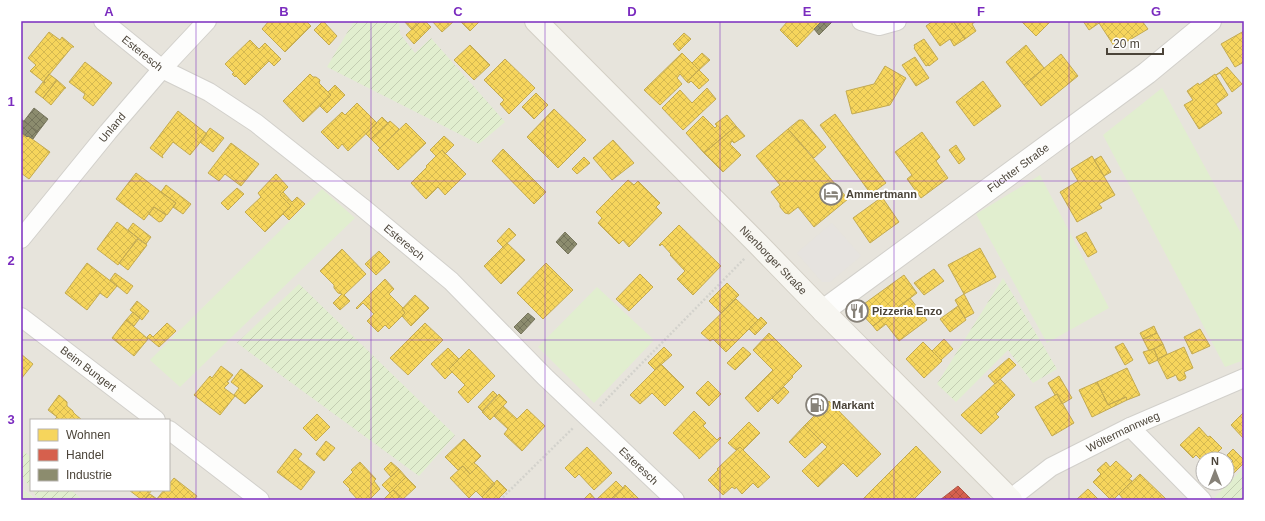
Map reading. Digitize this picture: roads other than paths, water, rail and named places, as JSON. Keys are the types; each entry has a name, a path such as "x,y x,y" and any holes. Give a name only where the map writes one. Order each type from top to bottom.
{"main road":[{"name":"Nienborger Straße","path":"536,21 1010,500"}],"street":[{"name":"Esteresch","path":"103,21 162,69 209,92 256,123 362,207 451,281 545,377 676,500"},
{"name":"Unland","path":"21,238 162,69 207,21"},
{"path":"861,21 879,26 897,21"},
{"name":"Füchter Straße","path":"822,311 1147,73 1210,21"},
{"name":"Beim Bungert","path":"21,317 155,419"},
{"name":"Wöltermannweg","path":"1010,500 1051,467 1130,427 1244,378"},
{"path":"1130,427 1202,500"},
{"path":"170,431 260,500"}],"place":[{"name":"Ammertmann","path":"831,194"},
{"name":"Pizzeria Enzo","path":"857,311"},
{"name":"Markant","path":"817,405"}]}
